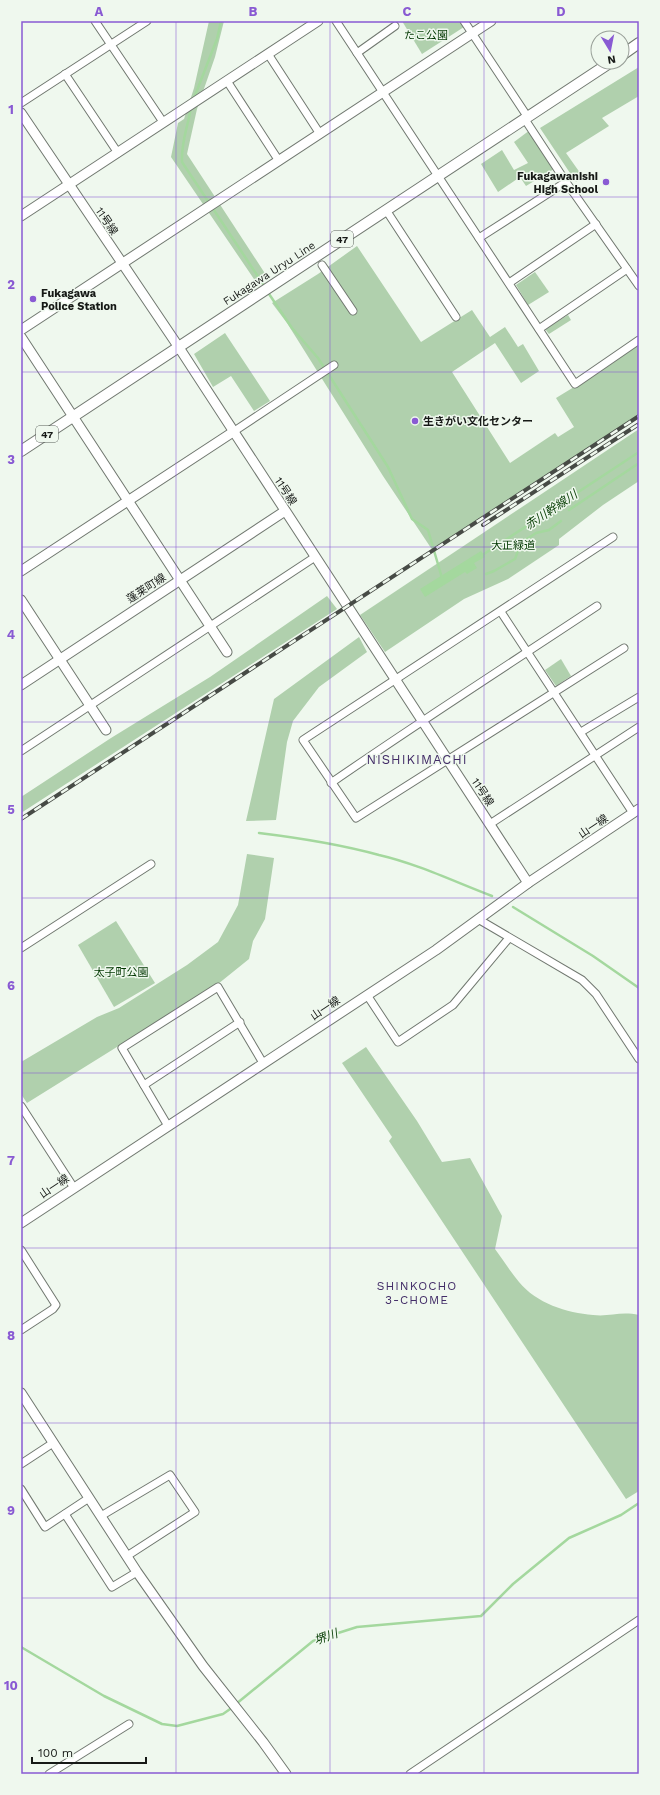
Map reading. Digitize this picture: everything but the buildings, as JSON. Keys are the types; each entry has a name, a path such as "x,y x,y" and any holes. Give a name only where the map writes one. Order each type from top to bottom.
{"main road":[{"path":"630,49 639,43"},
{"name":"Fukagawa Uryu Line","path":"21,451 74,417 178,346 599,70"}],"street":[{"path":"95,21 163,122"},
{"path":"21,103 147,21"},
{"path":"21,216 318,21"},
{"path":"336,21 575,384 639,340"},
{"path":"464,21 566,182 639,286"},
{"path":"21,330 491,21"},
{"path":"357,53 395,26"},
{"path":"268,54 320,134"},
{"path":"65,74 118,153"},
{"path":"227,81 279,161"},
{"name":"11号線","path":"21,113 68,186 178,346 528,883"},
{"path":"479,238 566,182"},
{"path":"386,210 456,317"},
{"path":"509,283 596,224"},
{"path":"322,265 353,311"},
{"path":"539,329 627,269"},
{"path":"21,337 227,652"},
{"path":"21,571 334,365"},
{"name":"蓬莱町線","path":"21,685 285,511"},
{"path":"613,537 501,612 303,740 356,818 624,648"},
{"path":"21,751 315,557"},
{"path":"21,600 106,730"},
{"path":"331,782 422,720 528,652 596,606"},
{"path":"501,612 595,755 636,811"},
{"path":"580,732 639,697"},
{"path":"490,824 639,727"},
{"name":"山一線","path":"21,1223 436,950 528,883 636,811"},
{"path":"21,948 151,864"},
{"path":"478,919 582,980 596,994 639,1059"},
{"path":"367,995 398,1042 453,1005 509,938"},
{"path":"168,1126 122,1048 218,987 263,1063"},
{"path":"144,1085 240,1022"},
{"path":"21,1106 74,1188"},
{"path":"21,1250 56,1305 53,1309 21,1330"},
{"path":"21,1393 137,1572 204,1666 286,1774"},
{"path":"21,1464 53,1443"},
{"path":"101,1516 170,1475 195,1512 127,1556"},
{"path":"21,1489 45,1527 89,1498"},
{"path":"65,1514 112,1588 137,1572"},
{"path":"410,1774 639,1620"},
{"path":"49,1774 129,1724"}],"green space":[{"path":"209,21 224,21 215,57 197,109 187,154 266,275 256,282 171,157 178,123 184,119 194,88"},
{"name":"たこ公園","path":"402,21 460,21 464,27 422,54"},
{"path":"639,67 639,96 602,118 609,126 566,153 583,177 576,182 540,128"},
{"path":"530,130 554,169 526,186 520,177 498,192 481,164 502,150 514,170 528,163 514,142"},
{"path":"357,246 421,342 472,310 490,337 505,327 518,347 523,344 539,371 521,383 495,343 452,372 510,463 555,433 558,437 574,427 556,398 610,365 639,344 639,416 433,551 383,476 287,323 272,303 318,274"},
{"path":"535,272 549,292 528,305 516,285"},
{"path":"568,315 571,320 549,334 545,329"},
{"path":"225,333 270,401 254,411 231,376 213,387 194,354"},
{"name":"大正緑道","path":"639,429 639,481 603,505 559,539 559,545 508,579 464,599 385,652 360,615"},
{"path":"327,596 337,609 21,813 21,797 111,738 210,677"},
{"path":"359,637 367,652 319,687 293,721 287,742 276,820 246,821 274,699"},
{"path":"561,659 571,676 556,686 545,670"},
{"path":"247,854 274,858 265,919 253,941 249,959 218,984 27,1103 21,1094 21,1062 97,1017 119,1008 187,965 218,942 238,905"},
{"name":"太子町公園","path":"116,921 155,983 114,1007 78,945"},
{"path":"366,1047 417,1121 442,1162 470,1158 502,1216 495,1249 519,1282 526,1289 534,1296 553,1306 573,1312 599,1315 639,1315 639,1491 626,1499 389,1141 392,1137 342,1063"}],"shaded area":[{"path":"481,551 485,557 474,563 477,568 467,574 465,572 425,597 420,589"}],"waterway":[{"path":"194,98 217,39 221,21"},
{"path":"191,107 184,141 182,162 265,287"},
{"path":"267,291 292,328 318,358 388,467 412,519 428,530 442,578"},
{"name":"赤川幹線川","path":"481,556 639,452"},
{"path":"569,510 639,463"},
{"path":"486,574 515,559 520,545 524,541 536,533 549,530 561,521"},
{"path":"259,833 304,839 364,851 394,859 422,868 492,896"},
{"path":"513,907 593,956 639,988"},
{"name":"堺川","path":"236,1704 313,1641 357,1627 481,1616 513,1584 569,1538 621,1515 639,1503"},
{"name":"堺川","path":"21,1647 104,1696 162,1724 177,1726 223,1714 233,1707"}],"railway":[{"path":"21,819 639,416"},
{"path":"483,525 639,424"}],"place":[{"name":"Fukagawanishi High School","path":"606,182"},
{"name":"Fukagawa Police Station","path":"33,299"},
{"name":"生きがい文化センター","path":"415,421"}],"district":[{"name":"NISHIKIMACHI","path":"417,759"},
{"name":"SHINKOCHO 3-CHOME","path":"417,1293"}]}
